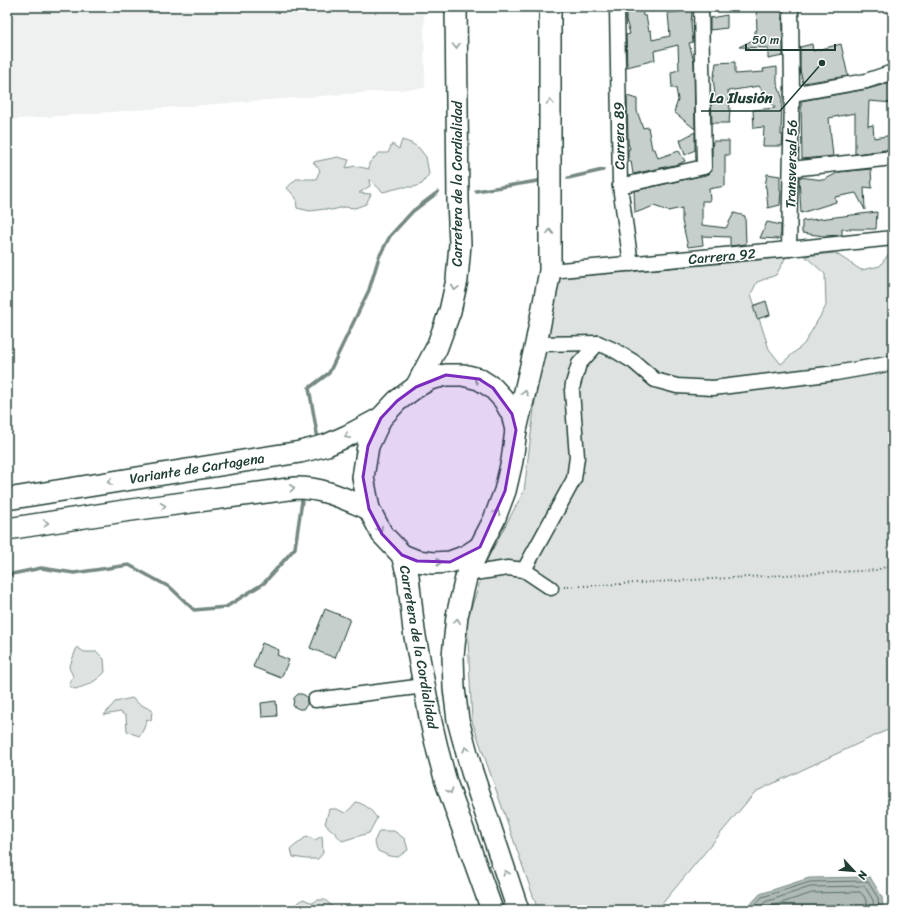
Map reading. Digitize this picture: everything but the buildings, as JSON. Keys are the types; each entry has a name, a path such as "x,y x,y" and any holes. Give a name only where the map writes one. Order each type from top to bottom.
{"highway":[{"name":"Carretera de la Cordialidad","path":"456,7 458,201 460,244 457,273 450,311 437,347 416,387 397,401 381,418 368,446 363,478 369,508 382,534 402,554 408,576 414,631 424,686 431,722 446,782 492,910"},
{"name":"Carretera de la Cordialidad","path":"518,910 472,772 458,720 454,688 453,656 457,616 467,574 494,520 505,491 512,461 516,430 536,344 550,271 550,7"},
{"path":"416,387 430,379 446,375 463,375 479,379 493,388 504,400 512,414 516,430"},
{"name":"Variante de Cartagena","path":"7,499 300,452 327,445 381,418"},
{"path":"7,529 124,511 296,488 317,489 330,492 369,508"},
{"path":"402,554 417,561 434,563 450,562 466,556 480,547"}],"street":[{"name":"Carrera 89","path":"616,7 620,186 631,264"},
{"path":"620,186 704,167 701,7"},
{"name":"Transversal 56","path":"789,249 792,94 791,7"},
{"path":"792,94 866,81 893,72"},
{"path":"791,169 893,158"},
{"name":"Carrera 92","path":"550,271 893,238"},
{"path":"536,344 598,344 614,350 634,362 655,380 677,386 713,388 836,373 893,363"},
{"path":"524,570 574,479 577,457 572,391 573,384 579,364 598,344"},
{"path":"467,574 508,568 524,570 552,588"},
{"path":"315,700 424,686"}],"path":[{"path":"552,588 878,570 893,564"}],"highlighted area":[{"path":"446,375 479,379 493,388 512,414 516,430 505,491 480,547 450,562 417,561 402,555 382,534 369,509 363,477 368,446 381,418 397,401 416,387"}],"shaded area":[{"path":"7,7 424,7 425,88 7,120"},
{"path":"402,140 419,148 426,157 429,174 422,184 414,187 403,187 383,192 369,179 370,186 359,193 371,194 366,204 355,208 344,207 332,210 325,209 310,211 297,208 296,198 287,188 296,179 316,179 320,170 313,162 338,157 349,160 346,168 355,166 369,169 369,163 379,153 388,153 392,144 399,149"},
{"path":"893,248 893,728 755,792 657,910 538,910 472,721 467,620 489,556 524,491 535,401 559,278 786,257 776,275 757,282 751,294 769,349 781,364 804,344 826,306 825,274 805,256 835,253 861,270 880,266"},
{"path":"77,647 84,652 97,652 104,659 105,672 92,683 75,689 69,686 73,676 69,668"},
{"path":"132,698 139,704 152,710 151,721 147,719 140,736 127,731 126,716 120,712 104,715 115,702"},
{"path":"356,802 363,804 377,818 369,833 342,841 325,824 329,809 337,809 345,813"},
{"path":"379,831 394,831 405,839 408,850 398,857 389,856 378,851 374,842"},
{"path":"307,836 315,840 322,836 323,853 318,859 293,857 291,849"},
{"path":"303,899 313,903 317,900 325,900 334,909 292,910 293,907"}],"water":[{"path":"870,877 882,897 883,910 745,910 760,894 809,878"}],"waterway":[{"path":"568,178 603,170"},
{"path":"476,191 544,180"},
{"path":"318,439 309,388 329,373 369,290 379,257 390,236 413,211 438,192"},
{"path":"7,575 41,568 74,573 129,565 171,588 194,610 226,607 264,583 295,548 302,501"}],"place":[{"name":"La Ilusión","path":"822,63"}]}
